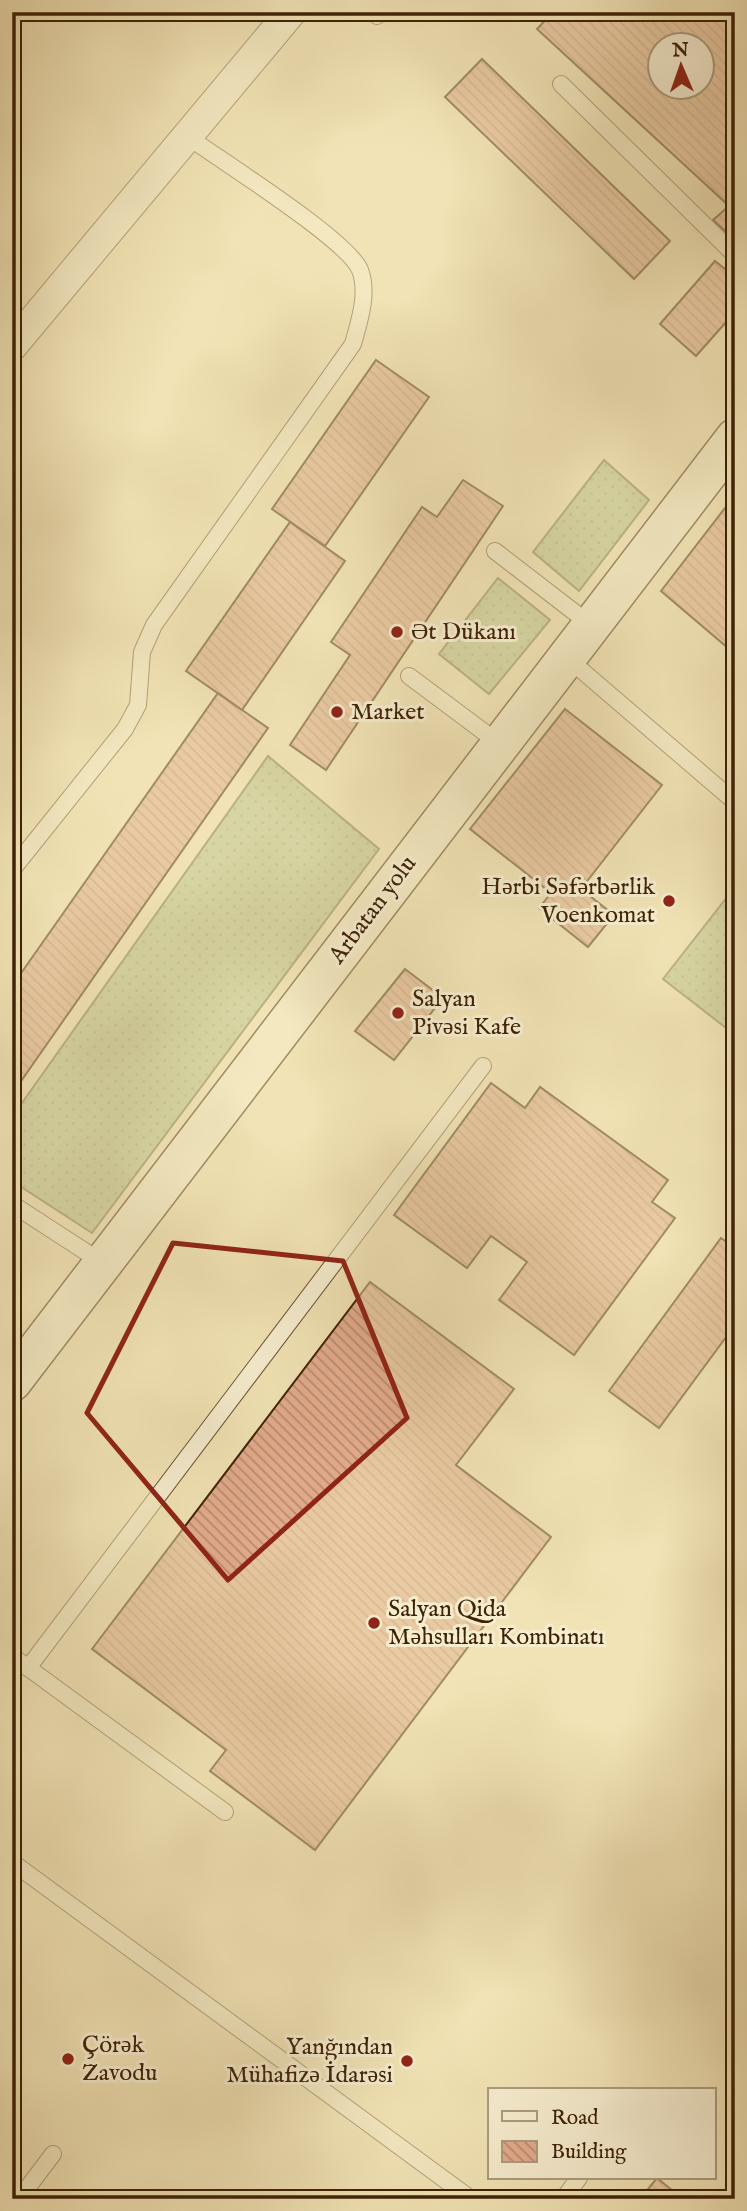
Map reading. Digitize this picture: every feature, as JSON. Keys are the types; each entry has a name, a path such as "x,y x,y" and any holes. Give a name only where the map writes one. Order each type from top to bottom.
{"main road":[{"name":"Arbatan yolu","path":"12,1382 735,438"}],"street":[{"path":"12,346 291,12"}],"lane":[{"path":"561,84 735,255"},
{"path":"12,870 125,729 138,705 142,652 154,625 353,344 363,309 360,271 339,244 187,136"},
{"path":"495,551 591,625"},
{"path":"566,657 735,802"},
{"path":"408,676 500,744"},
{"path":"28,1668 482,1066"},
{"path":"12,1204 66,1236 103,1263"},
{"path":"12,1657 225,1812"},
{"path":"12,1862 471,2199"},
{"path":"19,2199 53,2154"},
{"path":"563,2199 577,2180"}],"highlighted area":[{"path":"173,1243 343,1261 407,1418 228,1580 87,1413"}],"green space":[{"path":"604,460 649,500 579,591 533,552"},
{"path":"498,578 550,620 489,694 439,654"},
{"path":"268,756 379,849 92,1233 12,1181 12,1117"},
{"path":"735,887 735,1025 730,1031 663,979"}],"building":[{"path":"553,12 728,12 735,21 735,240 713,220 729,206 537,29"},
{"path":"482,59 670,241 634,279 445,97"},
{"path":"715,261 735,277 735,312 696,356 660,324"},
{"path":"376,360 429,397 325,546 272,509"},
{"path":"463,480 503,506 326,770 290,745 350,655 331,642 422,507 437,517"},
{"path":"735,495 735,654 661,591"},
{"path":"290,522 345,561 242,710 186,671"},
{"path":"218,693 268,728 12,1094 12,986"},
{"path":"565,709 662,785 581,889 614,915 588,947 539,908 551,893 470,829"},
{"path":"405,969 443,998 394,1060 355,1031"},
{"path":"491,1083 525,1108 540,1087 668,1180 652,1202 675,1218 574,1355 499,1300 527,1262 491,1236 467,1268 394,1215"},
{"path":"721,1238 735,1248 735,1325 659,1428 609,1391"},
{"path":"370,1282 514,1389 456,1465 551,1537 315,1850 210,1771 226,1750 92,1649"},
{"path":"655,2180 659,2180 683,2199 640,2199"}],"place":[{"name":"Ət Dükanı","path":"397,632"},
{"name":"Market","path":"337,712"},
{"name":"Hərbi Səfərbərlik Voenkomat","path":"669,901"},
{"name":"Salyan Pivəsi Kafe","path":"398,1013"},
{"name":"Salyan Qida Məhsulları Kombinatı","path":"374,1623"},
{"name":"Çörək Zavodu","path":"68,2059"},
{"name":"Yanğından Mühafizə İdarəsi","path":"407,2061"}]}
